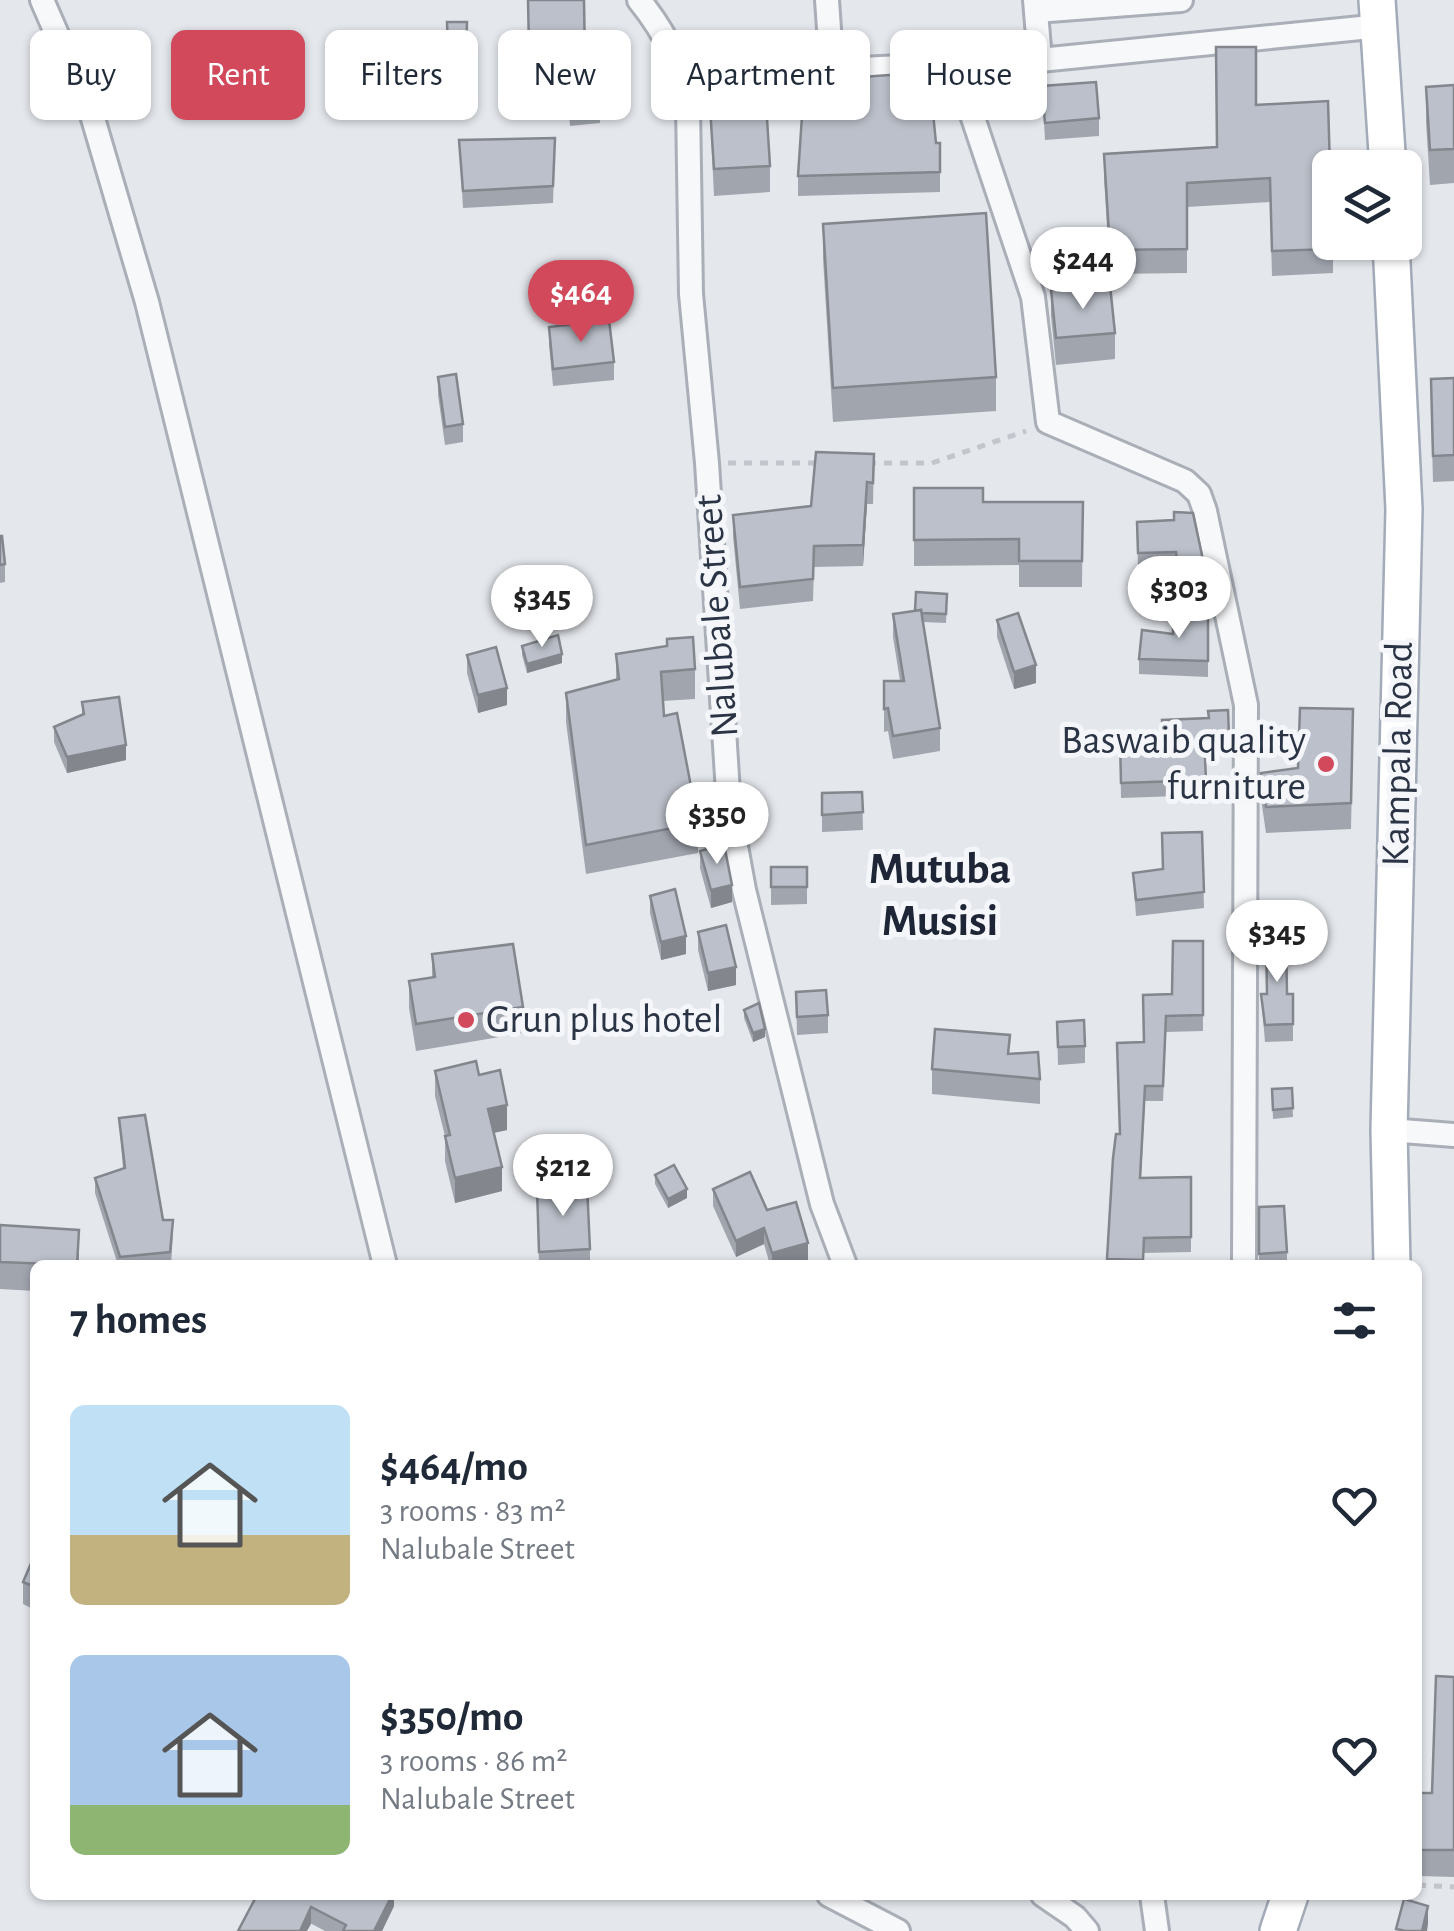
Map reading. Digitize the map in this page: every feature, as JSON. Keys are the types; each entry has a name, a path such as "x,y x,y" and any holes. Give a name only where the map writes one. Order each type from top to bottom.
{"main road":[{"path":"1379,13 1387,150"},
{"name":"Kampala Road","path":"1392,260 1404,509 1389,1130 1392,1260"},
{"path":"1278,1931 1288,1900"}],"street":[{"path":"42,0 92,115 147,302 384,1260"},
{"name":"Nalubale Street","path":"639,0 659,10"},
{"path":"827,0 829,30"},
{"path":"1036,6 1180,0"},
{"path":"1047,59 1379,13"},
{"name":"Nalubale Street","path":"685,120 691,294 707,463 729,808 744,890 822,1204 843,1260"},
{"path":"974,120 1034,297 1048,422 1186,481 1199,494 1205,511 1246,705 1244,1260"},
{"path":"1389,1130 1454,1135"},
{"path":"839,1900 898,1931"},
{"path":"1050,1900 1075,1917 1087,1931"},
{"path":"1153,1900 1158,1931"}],"path":[{"path":"857,463 932,462 1048,422"},
{"path":"707,463 838,463"},
{"path":"1422,1885 1454,1887"}],"building":[{"path":"528,0 584,0 584,30 529,30"},
{"path":"447,22 467,22 467,30 447,30"},
{"path":"1216,47 1256,47 1256,105 1328,101 1329,150 1312,150 1312,250 1272,251 1270,178 1187,183 1187,249 1110,250 1104,154 1217,147"},
{"path":"890,75 890,120 934,120 936,143 940,143 940,172 798,176 802,120 870,120 870,76"},
{"path":"1096,82 1099,118 1045,123 1047,86"},
{"path":"1454,85 1454,149 1430,150 1426,87"},
{"path":"711,120 767,120 770,166 714,169"},
{"path":"555,138 553,186 463,191 459,140"},
{"path":"986,213 996,377 833,388 823,224"},
{"path":"1110,285 1115,333 1056,338 1051,290"},
{"path":"609,320 614,362 553,369 549,327"},
{"path":"456,374 463,424 445,427 438,377"},
{"path":"1454,378 1454,455 1433,456 1431,379"},
{"path":"816,452 874,454 873,483 867,482 863,545 814,546 813,579 740,587 733,515 811,506"},
{"path":"914,488 983,488 983,502 1083,502 1082,561 1019,561 1019,539 914,540"},
{"path":"1174,512 1193,513 1203,560 1177,561 1176,552 1138,553 1137,522 1174,520"},
{"path":"0,536 5,564 0,565"},
{"path":"916,592 947,594 946,614 915,611"},
{"path":"921,610 940,728 893,736 888,708 884,709 884,681 904,681 893,614"},
{"path":"1208,611 1208,661 1139,659 1142,630 1173,634 1173,624 1185,624 1185,612"},
{"path":"1018,613 1036,665 1014,672 997,620"},
{"path":"558,635 562,654 527,664 522,646"},
{"path":"693,637 695,669 661,672 664,716 677,713 698,823 586,845 566,693 619,679 616,654 667,646 667,639"},
{"path":"496,647 507,688 478,695 467,655"},
{"path":"119,697 126,745 67,757 54,727 84,714 82,702"},
{"name":"Baswaib quality furniture","path":"1300,708 1353,709 1351,803 1266,807 1261,773 1298,768"},
{"path":"1228,710 1229,736 1204,737 1206,780 1121,783 1120,739 1163,737 1162,720 1209,718 1208,711"},
{"path":"862,792 863,812 822,815 822,793"},
{"path":"1202,832 1204,892 1136,900 1133,873 1163,869 1162,833"},
{"path":"724,844 732,885 711,890 700,851"},
{"path":"771,867 807,867 807,887 771,887"},
{"path":"675,889 686,936 661,942 650,896"},
{"path":"726,925 736,967 708,973 698,932"},
{"path":"1266,938 1286,938 1287,994 1293,994 1293,1024 1265,1025 1261,994 1267,994"},
{"path":"1173,941 1203,941 1203,1015 1166,1016 1163,1086 1145,1086 1140,1178 1191,1177 1191,1237 1144,1238 1143,1260 1107,1259 1113,1158 1116,1134 1120,1134 1117,1043 1144,1042 1143,995 1172,994"},
{"path":"513,944 523,1007 416,1024 409,981 435,977 432,954"},
{"path":"826,990 828,1015 797,1017 796,992"},
{"path":"759,1003 765,1029 753,1033 744,1010"},
{"path":"1084,1020 1085,1046 1058,1047 1057,1022"},
{"path":"935,1029 1010,1035 1008,1054 1038,1052 1040,1079 932,1069"},
{"path":"476,1061 479,1075 500,1070 507,1105 488,1109 502,1167 455,1178 435,1071"},
{"path":"1292,1088 1293,1108 1273,1110 1272,1089"},
{"path":"145,1115 163,1220 173,1220 170,1252 120,1257 95,1178 125,1168 119,1118"},
{"path":"674,1165 687,1189 668,1199 655,1175"},
{"path":"750,1172 767,1210 796,1202 808,1243 772,1253 764,1228 736,1241 713,1189"},
{"path":"587,1185 590,1249 539,1252 537,1188"},
{"path":"1284,1206 1287,1252 1259,1254 1259,1207"},
{"path":"0,1225 79,1230 77,1260 0,1262"},
{"path":"30,1566 30,1585 23,1582"},
{"path":"1436,1676 1454,1677 1454,1850 1422,1850 1422,1793 1432,1793"},
{"path":"254,1900 390,1900 374,1931 343,1931 346,1925 311,1907 300,1931 238,1931"},
{"path":"1404,1900 1428,1906 1422,1931 1396,1929"}],"place":[{"name":"Baswaib quality furniture","path":"1326,764"},
{"name":"Grun plus hotel","path":"466,1020"}],"district":[{"name":"Mutuba Musisi","path":"940,895"}]}
